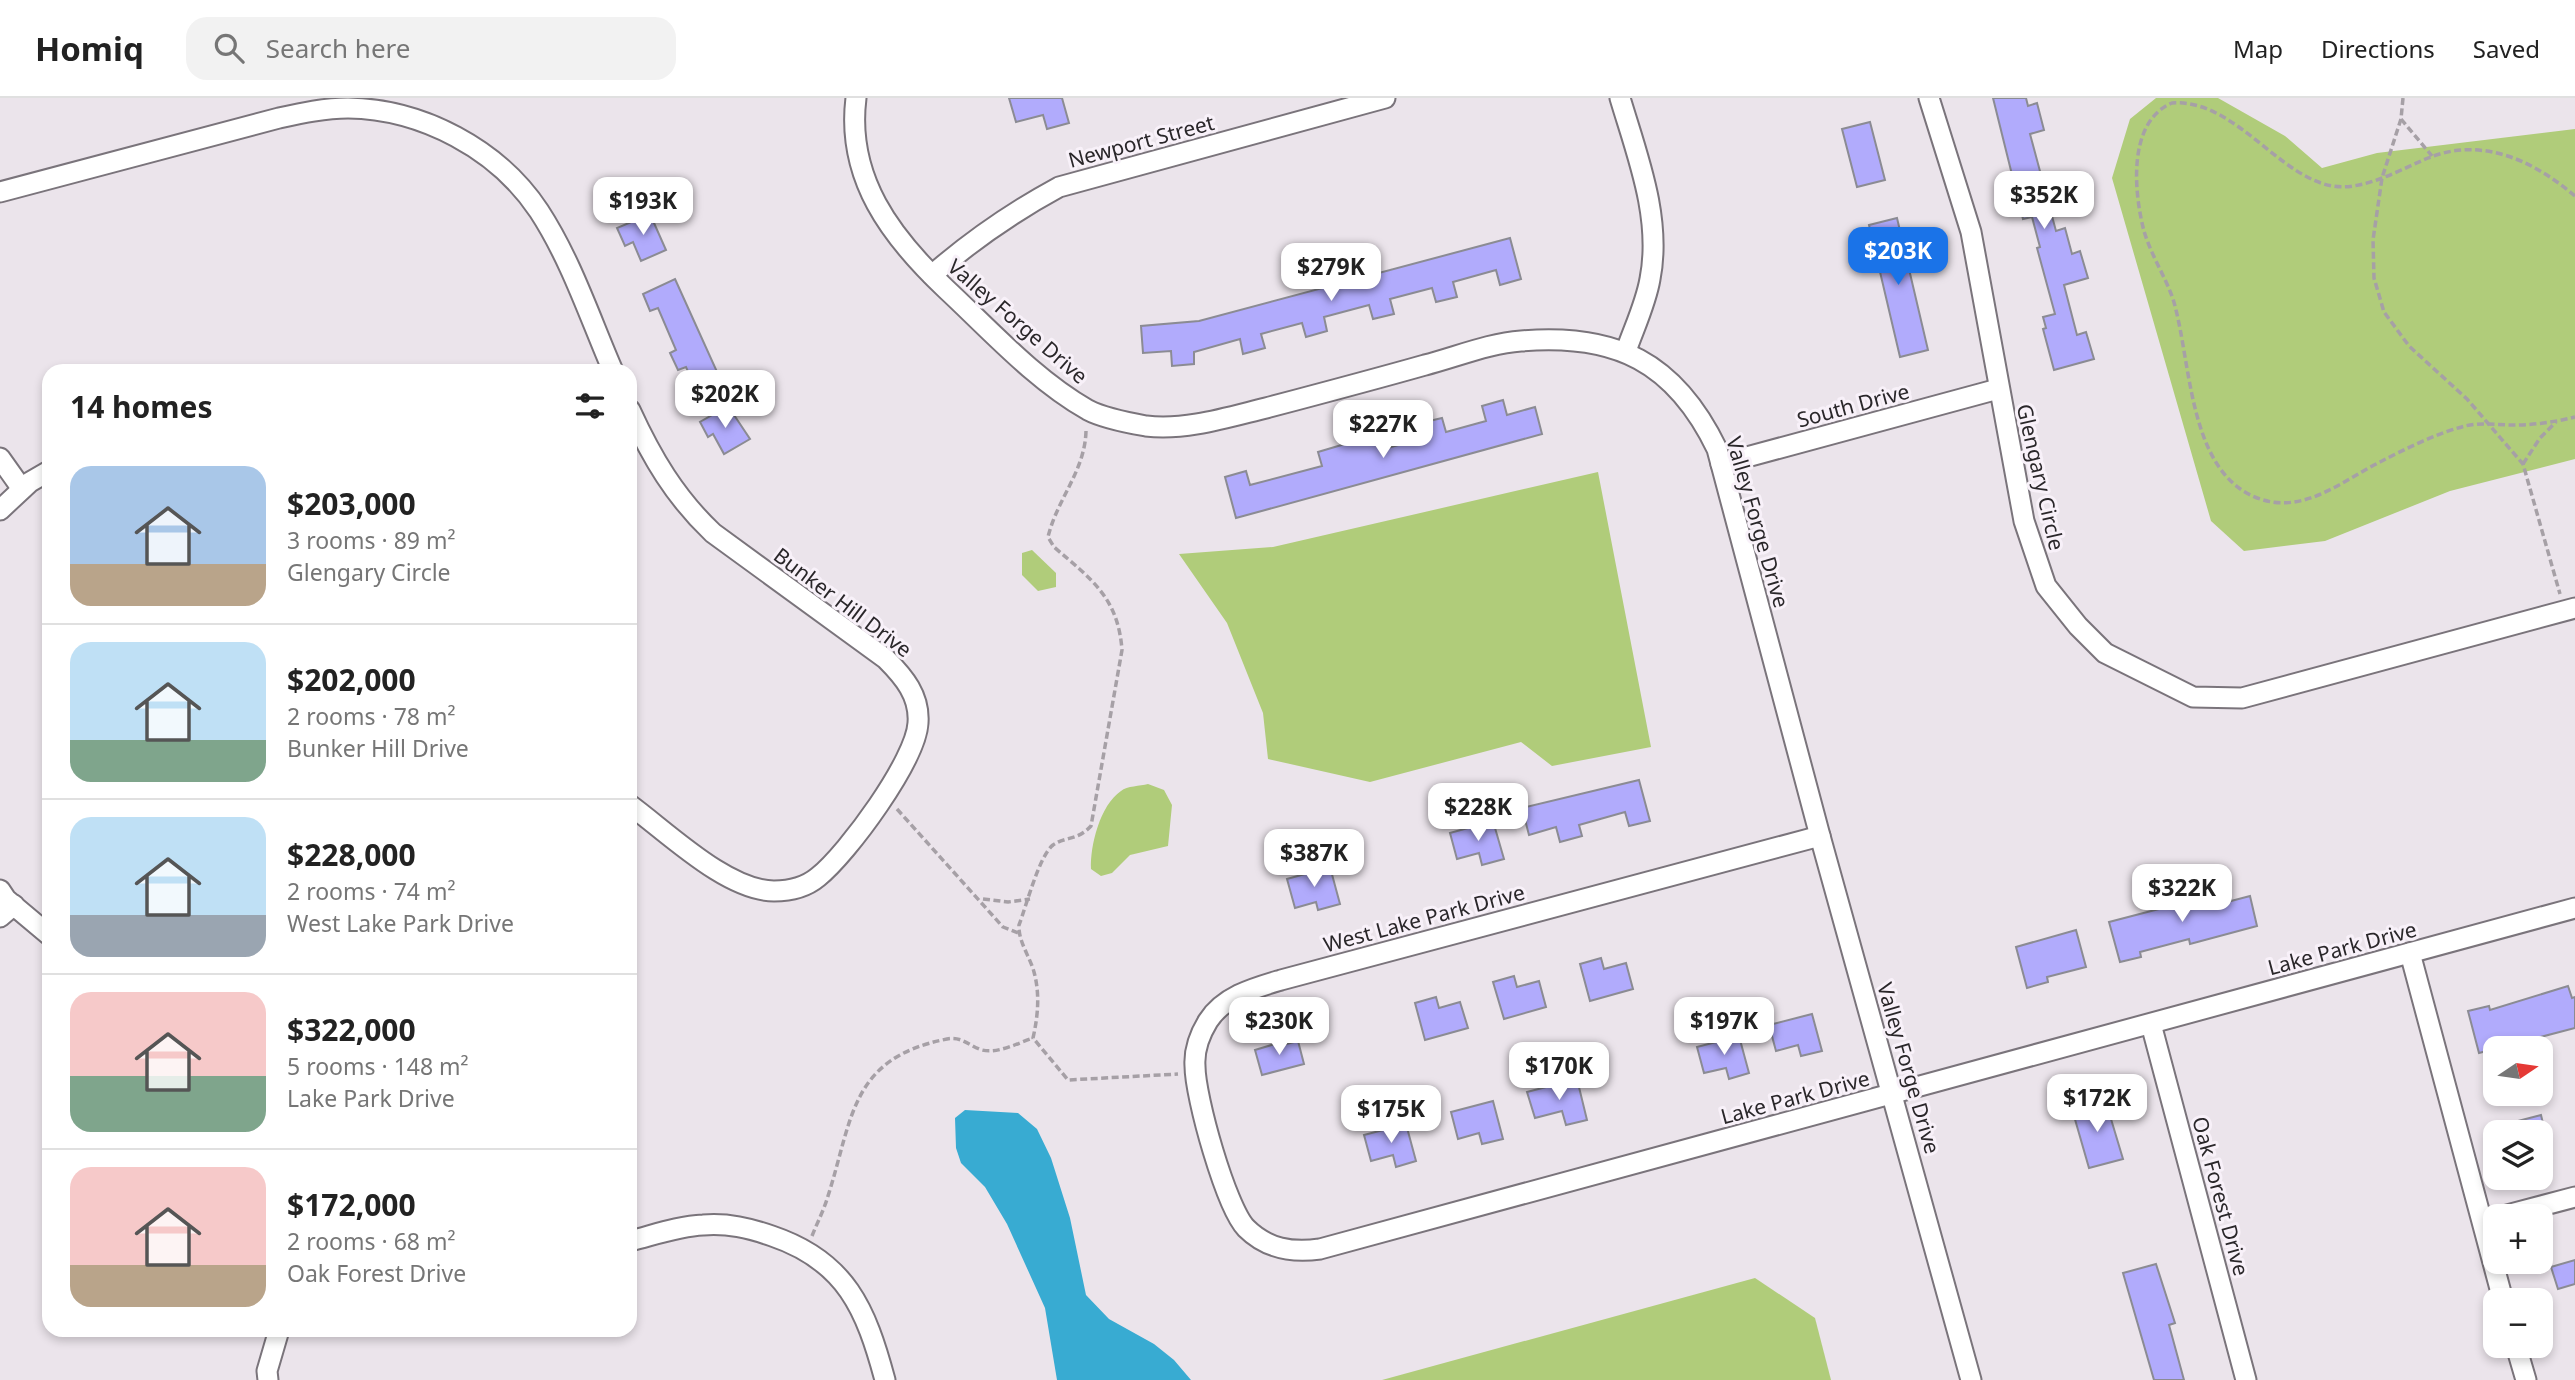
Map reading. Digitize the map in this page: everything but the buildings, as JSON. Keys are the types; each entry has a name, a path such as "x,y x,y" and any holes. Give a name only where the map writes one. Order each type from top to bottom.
{"street":[{"name":"Valley Forge Drive","path":"856,98 858,156 871,197 893,234 932,275 1051,384 1090,412 1148,426 1222,419 1519,341 1577,340 1626,351 1665,374 1690,402 1707,430 1721,464 1820,836 1971,1380"},
{"name":"Newport Street","path":"932,275 961,250 1018,209 1059,187 1385,98"},
{"path":"1620,98 1648,191 1653,255 1650,281 1626,351"},
{"name":"Glengary Circle","path":"1929,98 1971,232 2024,521 2046,586 2078,626 2105,653 2193,697 2242,698 2569,609"},
{"path":"0,192 279,117 316,110 348,108 416,120 463,141 484,154 505,172 538,210 563,255 610,364"},
{"name":"South Drive","path":"1721,464 1998,389"},
{"name":"Bunker Hill Drive","path":"637,424 659,470 704,524 886,659 907,681 917,706 915,741 900,773 839,856 818,877 803,886 770,891 732,880 637,810"},
{"path":"0,458 22,489"},
{"path":"0,510 22,489 42,476"},
{"name":"West Lake Park Drive","path":"1223,1178 1195,1072 1196,1051 1208,1021 1218,1009 1242,993 1820,836"},
{"path":"0,890 7,911 42,931"},
{"name":"Lake Park Drive","path":"1223,1178 1237,1215 1258,1238 1287,1251 1320,1250 2575,908"},
{"path":"2410,953 2483,1204"},
{"name":"Oak Forest Drive","path":"2151,1024 2246,1380"},
{"path":"2548,1204 2575,1197"},
{"path":"637,1239 703,1225 743,1226 806,1248 830,1267 850,1292 873,1336 884,1380"},
{"path":"268,1380 267,1371 277,1337"},
{"path":"2520,1358 2526,1380"}],"path":[{"path":"2403,98 2401,119 2382,178 2374,240 2374,278 2384,312 2409,346 2491,423 2523,464 2569,609"},
{"path":"2198,99 2174,102 2155,114 2146,127 2137,170 2144,230 2172,297 2203,434 2229,480 2250,494 2269,501 2294,502 2312,499 2381,461 2465,426 2557,422 2575,417"},
{"path":"2401,119 2432,156"},
{"path":"2287,155 2318,180 2354,186 2382,178 2432,156 2473,150 2511,156 2533,164 2575,196"},
{"path":"1090,412 1081,464 1051,524 1048,537 1054,547 1106,596 1117,621 1122,650 1091,826 1081,836 1054,845 1045,854 1019,933 1035,974 1038,997 1034,1038 1068,1080 1195,1072"},
{"path":"2523,464 2540,438 2557,422"},
{"path":"884,795 981,898 1003,927 1019,933"},
{"path":"981,898 1009,902 1030,899"},
{"path":"806,1248 828,1198 849,1115 869,1080 886,1064 915,1049 953,1038 982,1050 995,1051 1034,1038"}],"green space":[{"path":"2156,98 2218,98 2285,136 2322,168 2377,153 2575,129 2575,459 2450,491 2325,541 2244,551 2211,521 2112,178 2130,119"},
{"path":"1598,472 1651,747 1552,766 1521,742 1370,782 1268,759 1263,713 1227,623 1179,554 1273,547"},
{"path":"1032,550 1056,573 1056,587 1038,591 1022,575 1022,553"},
{"path":"1148,784 1164,790 1172,805 1168,846 1130,855 1112,873 1101,876 1091,869 1091,860 1098,827 1107,806 1121,791"},
{"path":"1755,1278 1815,1318 1831,1380 1382,1380"}],"water":[{"path":"965,1110 1018,1113 1037,1129 1051,1158 1070,1218 1086,1295 1109,1319 1154,1344 1174,1360 1191,1380 1057,1380 1045,1308 1007,1224 985,1187 961,1163 956,1148 955,1118"}]}
